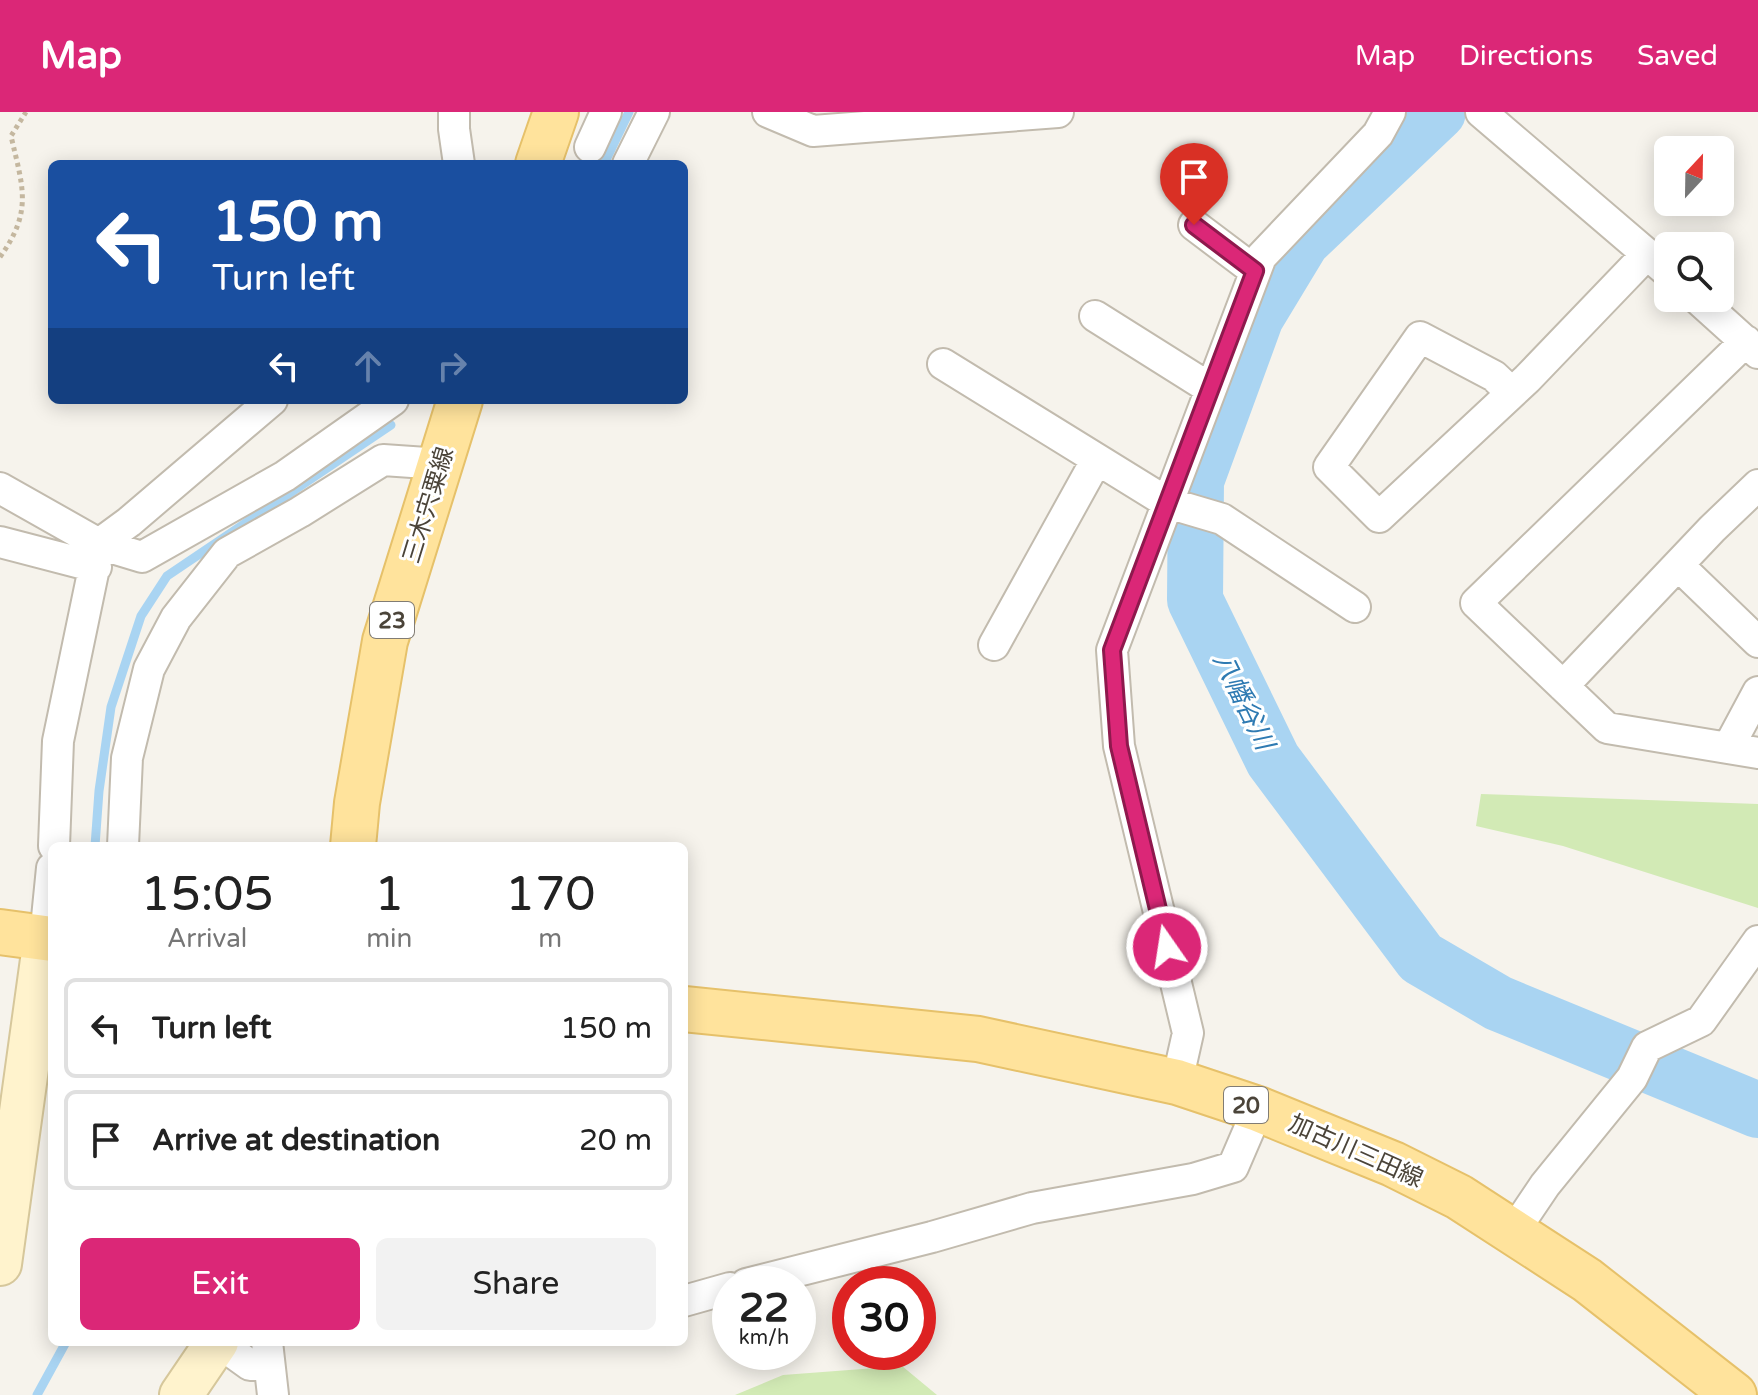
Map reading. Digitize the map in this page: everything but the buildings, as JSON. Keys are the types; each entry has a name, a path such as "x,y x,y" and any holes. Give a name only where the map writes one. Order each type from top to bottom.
{"main road":[{"path":"539,160 556,112"},
{"name":"三木宍粟線","path":"353,842 357,803 385,641 459,404"},
{"path":"0,932 48,939"},
{"name":"加古川三田線","path":"688,1009 978,1039 1177,1082 1258,1109 1393,1164 1459,1197 1587,1280 1734,1395"}],"street":[{"path":"454,112 458,160"},
{"path":"590,147 606,112"},
{"path":"630,160 654,112"},
{"path":"768,112 813,131 1058,112"},
{"path":"1177,1082 1188,1033 1119,746 1112,650 1261,257 1378,134 1390,112"},
{"path":"1481,112 1654,260"},
{"path":"1194,225 1255,271"},
{"path":"1512,393 1494,376 1420,337 1329,467 1379,517 1654,267"},
{"path":"1713,312 1752,347 1476,603 1607,728 1758,753"},
{"path":"1095,316 1211,389"},
{"path":"943,364 1168,503 1222,519 1355,607"},
{"path":"54,842 58,741 98,555 129,522 267,404"},
{"path":"0,542 98,555 142,557 285,476 387,404"},
{"path":"994,645 1097,459"},
{"path":"123,842 127,758 149,669 176,618 227,553 383,460 441,464"},
{"path":"1563,686 1758,485"},
{"path":"0,488 98,555"},
{"path":"1678,565 1758,642"},
{"path":"1728,748 1758,692"},
{"path":"1514,1231 1545,1185 1632,1078 1647,1047 1701,1021 1758,941"},
{"path":"0,1264 48,946"},
{"path":"816,1266 1032,1208 1193,1179 1233,1167 1258,1109"},
{"path":"688,1300 712,1293"},
{"path":"181,1395 214,1346"},
{"path":"223,1346 250,1365 268,1354 273,1395"}],"path":[{"path":"0,257 17,234 24,192 11,136 26,112"}],"green space":[{"path":"1481,794 1758,804 1758,908 1563,846 1476,826"},
{"path":"907,1370 937,1395 735,1395 783,1375"}],"waterway":[{"path":"606,160 629,112"},
{"name":"八幡谷川","path":"1438,112 1302,241 1256,317 1196,481 1195,600 1273,760 1421,958 1498,1003 1758,1110"},
{"path":"95,842 111,707 141,616 167,576 391,425"},
{"path":"37,1395 64,1346"}],"route":[{"path":"1167,947 1119,746 1112,650 1255,271 1194,225"}]}
